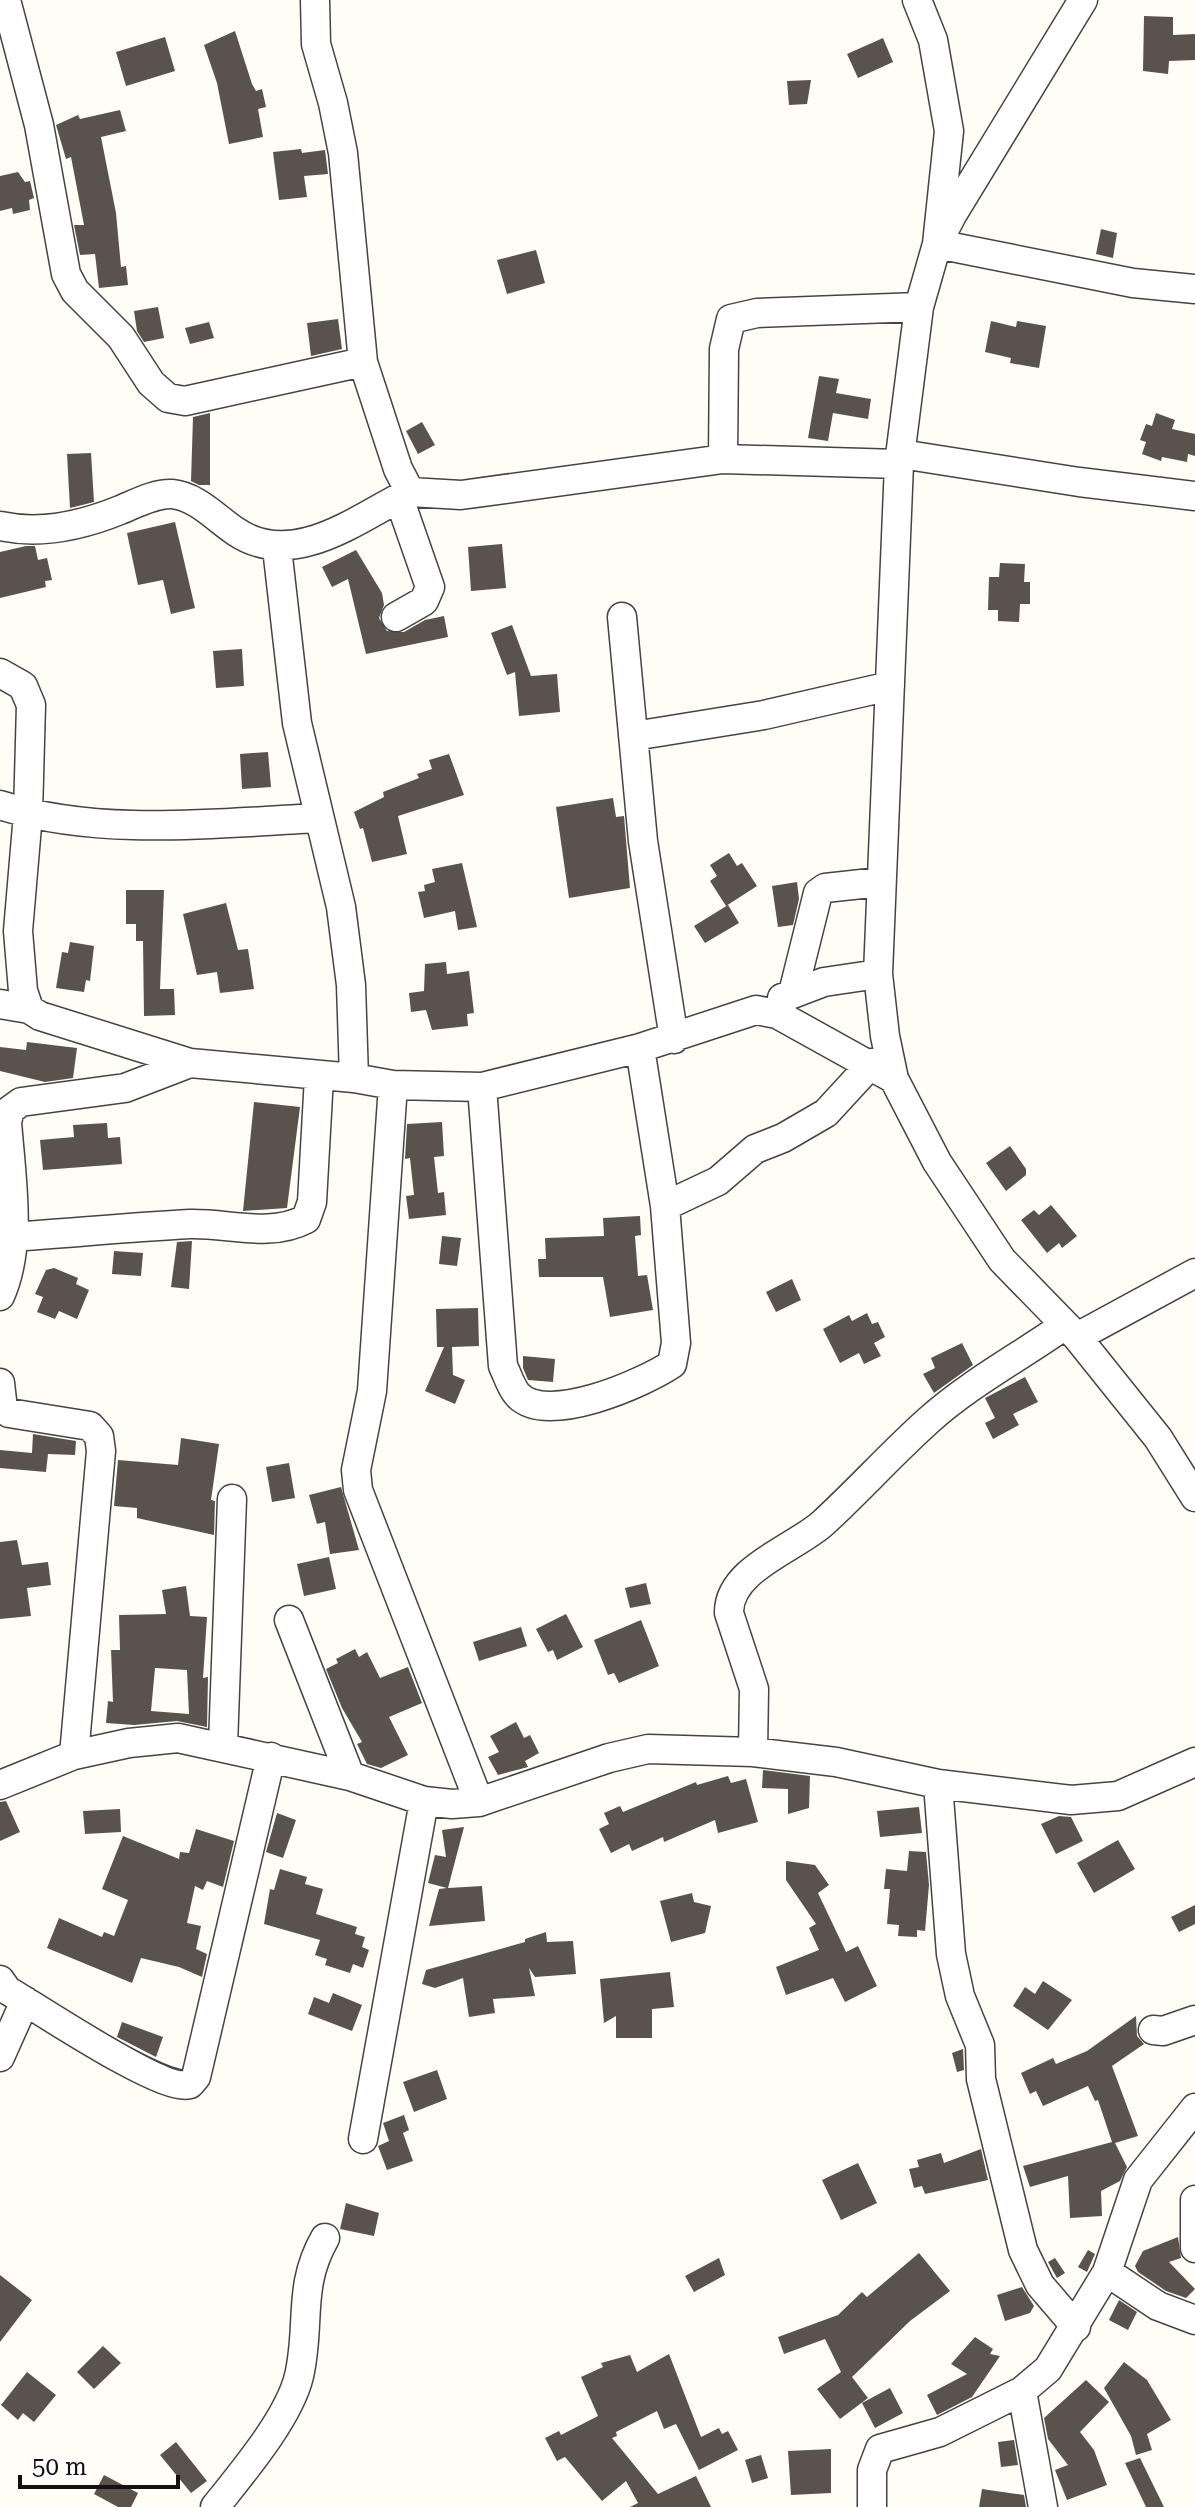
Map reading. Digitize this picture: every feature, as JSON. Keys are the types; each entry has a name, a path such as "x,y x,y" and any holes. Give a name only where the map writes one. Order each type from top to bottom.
{"street":[{"path":"6,0 39,125 66,274 75,291 121,337 151,383 168,398 185,401 363,362"},
{"path":"315,0 316,44 343,153 363,362 398,469 430,587 424,601 396,617"},
{"path":"917,0 933,40 949,131 937,244 919,307 900,459 880,882 878,974 883,1071 937,1162 1002,1260 1071,1331 1158,1438 1195,1497"},
{"path":"937,244 1083,0"},
{"path":"937,244 1133,283 1195,289"},
{"path":"723,459 724,349 731,319 748,314 919,307"},
{"path":"0,526 22,531 60,529 172,494 194,502 239,534 277,548 307,543 350,525 405,495 461,495 723,459 900,459 1195,496"},
{"path":"277,548 297,723 341,907 351,985 354,1078"},
{"path":"622,617 643,841 674,1039"},
{"path":"0,673 23,686 31,705 28,814 9,929 29,1009"},
{"path":"634,736 764,715 890,686"},
{"path":"0,805 28,814 114,823 319,818"},
{"path":"793,993 818,893 835,886 880,882"},
{"path":"0,1004 29,1009 40,1016 190,1063 354,1078 393,1085 482,1087 674,1039 824,982 878,974"},
{"path":"756,1010 777,1014 883,1071"},
{"path":"482,1087 503,1366 517,1394 534,1405 584,1402 655,1375 672,1364 676,1343 665,1206 640,1048"},
{"path":"0,1296 6,1283 11,1237 5,1113 21,1102 125,1088 190,1063"},
{"path":"665,1206 718,1181 755,1149 783,1138 826,1113 883,1071"},
{"path":"11,1237 194,1224 264,1229 294,1226 306,1219 312,1202 319,1077"},
{"path":"393,1085 372,1391 356,1470 358,1490 479,1802"},
{"path":"753,1752 754,1689 729,1613 729,1602 735,1591 768,1557 821,1526 930,1419 1071,1331 1195,1273"},
{"path":"0,1383 3,1409 9,1413 90,1426 99,1436 101,1451 93,1565 74,1755"},
{"path":"223,1745 232,1499"},
{"path":"289,1620 350,1776"},
{"path":"0,1785 74,1755 129,1743 178,1738 223,1745 350,1776 424,1801 479,1802 609,1758 648,1749 753,1752 836,1762 938,1784 1071,1800 1118,1796 1195,1762"},
{"path":"0,1980 7,1990 142,2071 179,2087 190,2084 196,2077 271,1757"},
{"path":"938,1784 951,1954 960,1996 980,2045 981,2079 1023,2250 1040,2285 1076,2327"},
{"path":"363,2139 424,1801"},
{"path":"0,2057 25,2001"},
{"path":"1153,2030 1163,2031 1195,2020"},
{"path":"872,2507 872,2470 880,2449 940,2432 1022,2391 1048,2369 1107,2272 1138,2180 1195,2108"},
{"path":"1195,2200 1195,2248"},
{"path":"215,2507 285,2408 298,2380 307,2326 307,2278 325,2238"},
{"path":"1107,2272 1158,2306 1195,2320"},
{"path":"1022,2391 1043,2507"}],"building":[{"path":"1144,16 1173,17 1173,35 1195,34 1195,60 1169,61 1168,74 1143,71"},
{"path":"235,31 252,84 256,91 262,89 266,107 258,109 263,137 229,144 217,83 204,45"},
{"path":"165,37 175,71 126,86 116,52"},
{"path":"883,38 893,62 858,78 847,54"},
{"path":"811,80 807,104 789,105 787,81"},
{"path":"120,110 126,131 101,137 116,213 121,267 126,266 128,285 99,288 95,254 80,255 74,225 84,225 71,157 66,159 56,125 78,115 80,119"},
{"path":"301,149 302,153 325,150 328,174 304,176 307,197 279,200 273,152"},
{"path":"18,172 25,182 30,181 34,198 29,200 30,210 13,214 12,208 0,211 0,176"},
{"path":"1101,229 1117,233 1113,258 1096,254"},
{"path":"536,250 545,283 507,294 497,260"},
{"path":"158,307 164,338 144,342 137,331 134,311"},
{"path":"338,319 342,349 311,356 307,323"},
{"path":"991,321 1016,327 1017,321 1046,326 1039,368 1010,363 1011,358 985,352"},
{"path":"209,322 214,338 190,344 185,328"},
{"path":"819,376 839,379 836,393 871,399 868,419 833,413 828,441 808,438"},
{"path":"210,413 210,485 199,485 191,481 193,417"},
{"path":"1156,413 1175,420 1172,429 1195,434 1195,456 1188,454 1187,462 1162,457 1161,461 1142,454 1146,442 1140,440 1146,424 1152,426"},
{"path":"422,422 435,445 418,454 406,431"},
{"path":"91,453 94,502 70,508 67,454"},
{"path":"175,522 195,608 171,614 163,580 138,585 127,533"},
{"path":"502,544 506,588 471,591 468,547"},
{"path":"35,546 38,560 47,558 52,580 45,581 46,587 0,598 0,552"},
{"path":"356,550 382,593 384,605 379,618 387,631 404,632 425,620 444,616 448,637 366,654 348,579 332,587 322,567"},
{"path":"1000,563 1025,564 1024,582 1030,582 1030,604 1020,604 1019,622 998,621 998,610 988,610 989,577 999,577"},
{"path":"512,625 531,676 557,674 560,712 519,716 515,672 507,675 491,633"},
{"path":"242,649 244,686 216,688 213,651"},
{"path":"268,752 271,787 242,789 240,754"},
{"path":"449,754 464,795 398,816 407,854 372,862 363,828 360,829 354,812 384,797 383,792 419,778 417,774 432,769 429,760"},
{"path":"613,798 616,817 624,816 630,888 569,898 556,807"},
{"path":"729,853 737,866 742,863 757,886 726,906 710,881 717,876 710,865"},
{"path":"462,863 477,927 458,930 455,911 424,918 418,892 425,891 424,885 435,882 432,869"},
{"path":"797,882 799,899 793,925 778,927 772,886"},
{"path":"126,890 164,890 160,989 174,989 175,1015 144,1016 143,941 136,941 136,924 126,924"},
{"path":"226,903 238,950 248,949 254,989 220,993 217,972 197,975 183,914"},
{"path":"728,905 739,923 705,943 694,926"},
{"path":"70,942 94,946 90,981 86,980 84,992 56,988 62,952 68,953"},
{"path":"446,962 447,974 469,971 474,1013 467,1014 468,1026 432,1030 426,1010 411,1012 409,993 424,991 425,964"},
{"path":"27,1042 77,1048 73,1078 45,1082 0,1071 0,1047 26,1050"},
{"path":"254,1102 300,1107 287,1208 243,1211"},
{"path":"442,1122 444,1156 434,1157 438,1193 444,1192 446,1215 409,1219 406,1196 414,1195 410,1158 405,1159 407,1124"},
{"path":"107,1123 108,1138 120,1137 122,1164 43,1170 40,1140 74,1137 73,1125"},
{"path":"1010,1146 1026,1169 1026,1175 1006,1191 986,1163"},
{"path":"1051,1205 1077,1236 1062,1248 1059,1243 1047,1253 1021,1220 1034,1210 1039,1215"},
{"path":"640,1216 641,1235 635,1236 638,1276 647,1275 653,1310 610,1317 603,1277 539,1277 538,1259 546,1259 545,1238 604,1236 603,1218"},
{"path":"442,1236 461,1238 457,1266 439,1264"},
{"path":"192,1241 189,1289 171,1287 177,1242"},
{"path":"114,1251 143,1253 141,1276 112,1274"},
{"path":"54,1268 78,1278 76,1284 89,1290 77,1319 59,1311 55,1319 37,1312 43,1297 35,1294 46,1270"},
{"path":"792,1279 801,1300 776,1312 766,1292"},
{"path":"478,1308 479,1346 452,1347 453,1375 465,1380 455,1404 425,1391 444,1347 437,1347 436,1309"},
{"path":"867,1313 872,1324 878,1322 885,1337 874,1343 881,1356 864,1364 859,1353 840,1363 823,1329 849,1315 852,1321"},
{"path":"962,1343 973,1365 934,1393 923,1374 935,1368 931,1358"},
{"path":"523,1356 555,1359 553,1382 528,1380 523,1368"},
{"path":"1025,1377 1038,1402 1013,1414 1019,1425 993,1439 985,1423 995,1418 985,1398"},
{"path":"33,1434 76,1441 75,1455 48,1454 46,1472 0,1468 0,1450 32,1453"},
{"path":"181,1438 219,1444 211,1500 215,1501 214,1535 137,1518 137,1508 114,1506 118,1460 178,1465"},
{"path":"289,1463 295,1498 272,1502 266,1467"},
{"path":"341,1487 359,1550 330,1554 325,1522 317,1524 309,1495"},
{"path":"17,1540 22,1565 48,1562 51,1585 27,1588 31,1616 0,1619 0,1542"},
{"path":"329,1557 336,1589 304,1596 297,1564"},
{"path":"646,1583 651,1604 630,1608 625,1588"},
{"path":"186,1586 190,1616 207,1617 203,1678 208,1677 207,1727 177,1721 134,1725 106,1723 108,1701 113,1702 111,1650 120,1650 119,1615 166,1614 162,1590","holes":["155,1668 187,1670 189,1714 151,1711"]},
{"path":"566,1614 583,1647 557,1660 553,1650 548,1652 536,1629"},
{"path":"641,1620 659,1666 619,1683 614,1673 608,1675 594,1640"},
{"path":"521,1627 527,1646 479,1661 473,1642"},
{"path":"355,1649 359,1657 367,1652 380,1678 408,1667 422,1703 389,1717 408,1755 381,1768 367,1764 357,1744 362,1742 342,1708 326,1669 338,1663 336,1659"},
{"path":"516,1722 524,1738 530,1735 539,1753 525,1761 528,1767 498,1775 488,1757 499,1752 490,1736"},
{"path":"763,1770 810,1776 809,1808 788,1814 788,1789 762,1788"},
{"path":"728,1776 731,1783 746,1779 758,1822 718,1833 715,1820 664,1842 663,1837 632,1851 629,1844 611,1853 599,1829 609,1824 604,1813 620,1806 623,1812 696,1782 697,1785"},
{"path":"6,1801 20,1832 0,1841 0,1802"},
{"path":"919,1807 922,1833 880,1837 877,1811"},
{"path":"120,1809 121,1832 85,1834 83,1811"},
{"path":"277,1813 296,1820 283,1858 266,1852"},
{"path":"1059,1816 1071,1817 1083,1841 1056,1854 1041,1824"},
{"path":"464,1827 448,1888 482,1886 485,1921 429,1926 439,1889 447,1888 428,1883 435,1855 446,1857 442,1830"},
{"path":"196,1829 234,1841 223,1887 207,1881 203,1890 195,1886 187,1923 201,1926 196,1949 207,1954 202,1977 179,1967 141,1958 132,1983 47,1948 59,1918 102,1937 104,1932 114,1936 128,1900 102,1889 123,1836 179,1859 180,1852 189,1853"},
{"path":"1118,1840 1135,1869 1094,1893 1077,1863"},
{"path":"909,1851 926,1852 929,1885 925,1931 917,1930 917,1937 898,1936 899,1925 887,1924 890,1889 884,1889 886,1869 907,1871"},
{"path":"786,1861 815,1865 829,1885 818,1893 846,1952 858,1946 877,1986 845,2002 833,1978 786,1995 776,1967 819,1950 809,1928 816,1924 786,1880"},
{"path":"280,1869 307,1877 305,1884 323,1889 316,1914 357,1927 355,1934 365,1937 362,1947 369,1950 363,1968 353,1964 350,1973 325,1965 327,1959 315,1955 320,1940 264,1924 270,1889 274,1890"},
{"path":"692,1893 694,1902 711,1906 705,1933 671,1942 660,1901"},
{"path":"1195,1905 1195,1924 1179,1932 1171,1917"},
{"path":"546,1932 547,1942 573,1941 576,1974 535,1977 529,1968 535,1996 493,1999 495,2013 469,2017 463,1978 435,1988 422,1984 426,1970 525,1942 525,1939"},
{"path":"670,1972 674,2007 652,2009 652,2038 616,2038 616,2016 604,2023 600,1979"},
{"path":"1043,1981 1072,2000 1048,2030 1013,2006 1025,1987 1035,1994"},
{"path":"333,1993 362,2005 352,2031 308,2014 314,1997 329,2003"},
{"path":"1136,2016 1137,2036 1144,2044 1112,2066 1138,2136 1115,2143 1127,2167 1120,2181 1101,2191 1102,2216 1070,2218 1068,2176 1030,2187 1023,2166 1112,2142 1098,2100 1095,2101 1088,2086 1043,2106 1036,2091 1030,2094 1021,2073 1053,2058 1056,2064 1087,2051"},
{"path":"122,2022 163,2037 156,2057 117,2037"},
{"path":"963,2049 964,2070 957,2072 952,2053"},
{"path":"437,2070 447,2099 414,2112 403,2082"},
{"path":"404,2115 409,2130 403,2133 413,2161 387,2170 378,2146 389,2141 383,2123"},
{"path":"981,2149 988,2180 925,2194 922,2186 914,2188 909,2169 919,2167 917,2160 941,2153 944,2163"},
{"path":"858,2163 877,2203 841,2220 822,2180"},
{"path":"346,2203 379,2213 374,2236 340,2229"},
{"path":"1178,2237 1181,2258 1169,2262 1195,2289 1186,2298 1166,2291 1138,2272 1135,2266 1143,2251"},
{"path":"1088,2250 1095,2254 1087,2272 1078,2267"},
{"path":"919,2253 950,2291 910,2321 852,2377 868,2398 840,2419 817,2389 841,2372 825,2339 784,2354 778,2337 838,2315 862,2292 867,2297"},
{"path":"719,2258 725,2275 694,2292 685,2276"},
{"path":"1055,2258 1065,2273 1057,2278 1048,2262"},
{"path":"0,2275 32,2300 0,2342"},
{"path":"1022,2287 1034,2306 1030,2313 1005,2321 997,2295"},
{"path":"1119,2300 1137,2312 1128,2330 1109,2320"},
{"path":"975,2337 993,2349 990,2354 1000,2356 972,2397 937,2415 927,2395 967,2374 951,2364"},
{"path":"103,2346 121,2363 94,2389 77,2372"},
{"path":"669,2354 701,2437 719,2428 722,2434 728,2431 738,2450 699,2470 676,2424 664,2429 657,2411 616,2432 617,2436 612,2438 658,2494 696,2476 711,2507 630,2507 638,2503 626,2481 602,2501 565,2457 557,2461 545,2438 559,2431 561,2435 598,2416 581,2377 603,2367 601,2363 630,2355 637,2372"},
{"path":"1124,2362 1147,2380 1171,2420 1147,2434 1152,2450 1136,2455 1131,2436 1104,2388"},
{"path":"27,2372 56,2395 34,2422 23,2413 18,2420 1,2405"},
{"path":"1086,2380 1109,2402 1080,2432 1094,2450 1107,2485 1067,2500 1055,2470 1068,2465 1048,2439 1044,2418"},
{"path":"890,2388 903,2413 875,2428 862,2403"},
{"path":"1014,2440 1018,2465 1001,2467 998,2442"},
{"path":"176,2442 207,2481 191,2493 160,2455"},
{"path":"831,2449 831,2493 791,2495 788,2451"},
{"path":"761,2455 768,2478 752,2483 745,2460"},
{"path":"1140,2458 1164,2507 1146,2507 1125,2463"},
{"path":"104,2475 138,2493 131,2507 118,2507 94,2494"},
{"path":"982,2489 1024,2495 1026,2507 979,2507"}]}
